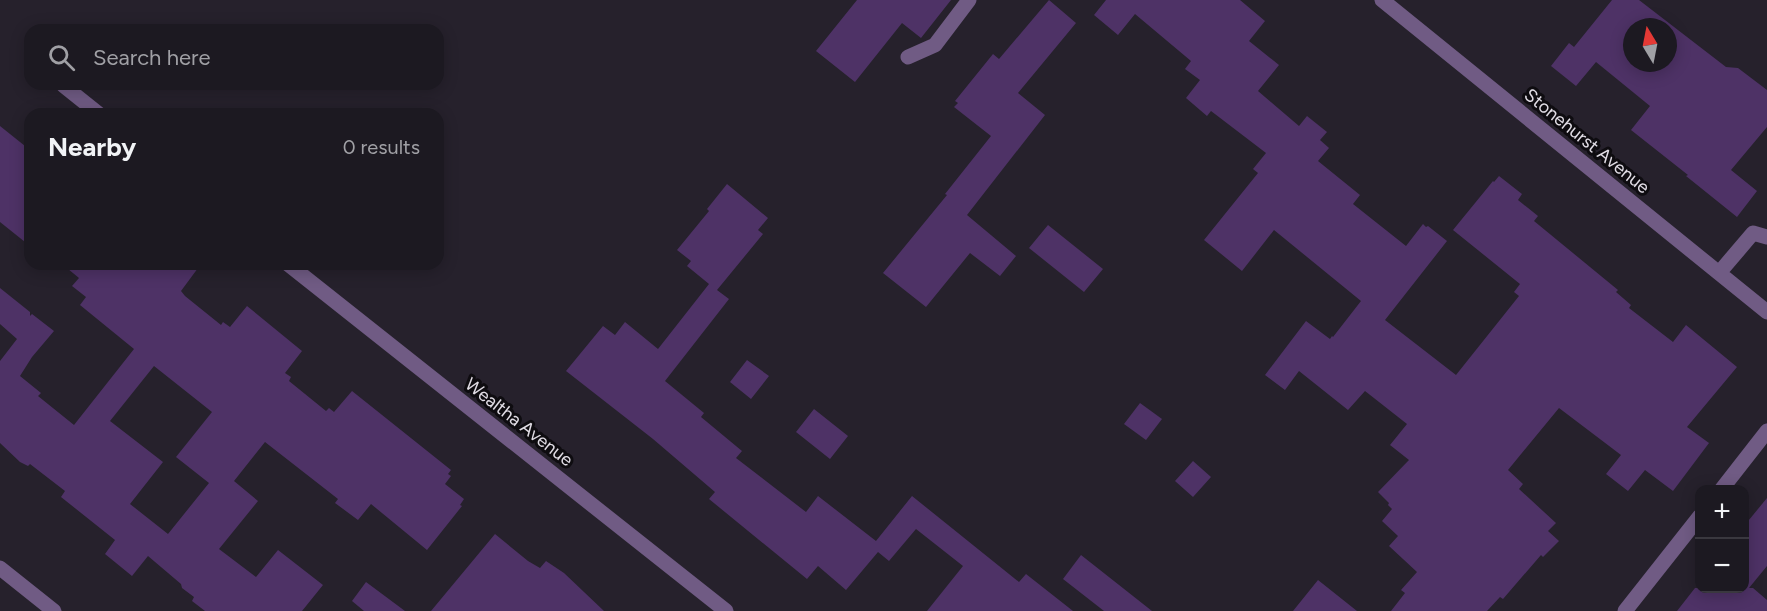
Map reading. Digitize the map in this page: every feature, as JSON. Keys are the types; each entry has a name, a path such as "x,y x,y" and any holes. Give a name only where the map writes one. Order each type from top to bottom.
{"street":[{"path":"908,57 934,45 969,0"},
{"name":"Stonehurst Avenue","path":"1382,0 1767,312"},
{"path":"69,90 92,108"},
{"path":"1719,273 1753,232 1767,237"},
{"name":"Wealtha Avenue","path":"296,270 726,611"},
{"path":"1723,485 1767,431"},
{"path":"1624,611 1695,522"},
{"path":"0,568 54,611"}],"building":[{"path":"857,0 951,0 921,38 902,23 855,82 816,51"},
{"path":"1049,0 1076,23 1018,93 1045,115 967,215 1016,256 1000,276 970,253 926,307 883,273 947,195 945,194 991,136 954,107 958,103 955,101 993,54 999,59"},
{"path":"1106,0 1240,0 1265,21 1249,41 1279,65 1258,91 1299,126 1307,116 1327,132 1320,140 1329,148 1318,161 1360,195 1353,204 1406,246 1423,224 1447,241 1385,320 1456,375 1519,296 1514,292 1520,284 1453,230 1499,176 1522,194 1518,200 1538,216 1534,221 1618,290 1616,292 1631,305 1629,308 1673,342 1686,325 1737,367 1687,427 1709,443 1673,491 1645,470 1628,491 1606,474 1621,455 1559,408 1508,470 1523,484 1519,489 1556,523 1548,531 1559,541 1543,557 1541,555 1503,599 1500,597 1487,611 1391,611 1405,593 1401,590 1417,572 1389,546 1398,536 1382,521 1392,509 1378,492 1409,460 1390,445 1407,424 1365,391 1348,410 1299,371 1285,390 1265,375 1306,321 1330,339 1361,301 1274,230 1242,271 1204,240 1258,173 1253,169 1266,153 1211,111 1207,116 1186,98 1200,80 1185,69 1191,61 1135,14 1118,35 1094,15"},
{"path":"1612,0 1639,0 1662,18 1623,18 1623,72 1677,72 1677,29 1726,67 1738,68 1767,90 1767,127 1731,170 1757,191 1737,217 1631,130 1650,106 1596,62 1576,86 1551,66 1569,43 1574,47"},
{"path":"0,126 24,145 24,241 0,222"},
{"path":"727,184 768,218 758,230 763,234 717,290 729,299 665,381 704,413 701,417 742,451 736,458 806,512 818,496 876,541 912,496 1019,582 1026,574 1073,611 927,611 963,566 916,529 889,561 878,552 846,590 818,566 807,579 709,499 715,492 653,439 566,371 603,326 615,335 625,322 658,349 709,284 687,266 691,261 677,250 709,211 707,209"},
{"path":"1048,225 1103,269 1084,292 1029,248"},
{"path":"69,270 197,270 181,291 185,296 221,325 223,322 230,327 247,306 302,351 285,373 291,377 289,381 326,411 329,408 334,412 352,391 451,470 448,474 451,476 445,484 464,499 460,505 462,506 427,550 371,504 358,520 335,503 338,499 265,442 234,481 258,501 219,549 256,577 278,550 323,585 302,611 205,611 192,601 194,597 182,588 181,584 148,556 132,576 105,554 115,540 61,497 65,491 30,464 28,466 20,462 0,443 0,361 17,339 0,324 0,288 30,312 30,316 32,314 54,331 32,357 20,376 41,393 38,396 74,425 134,349 80,305 86,297 72,286 79,278","holes":["154,366 212,412 176,457 209,483 168,534 130,504 163,462 110,421"]},
{"path":"747,360 769,376 751,399 730,382"},
{"path":"1140,403 1162,419 1146,440 1124,424"},
{"path":"814,409 848,436 830,459 796,432"},
{"path":"1193,461 1211,477 1193,497 1175,481"},
{"path":"1767,498 1767,566 1749,588 1749,539 1749,520"},
{"path":"495,534 540,568 546,561 564,573 604,611 431,611"},
{"path":"1081,555 1152,611 1104,611 1063,579"},
{"path":"1318,580 1357,611 1293,611"},
{"path":"366,582 405,611 364,611 352,601"},
{"path":"1695,588 1695,593 1749,593 1749,588 1753,588 1767,600 1767,611 1677,611"}]}
